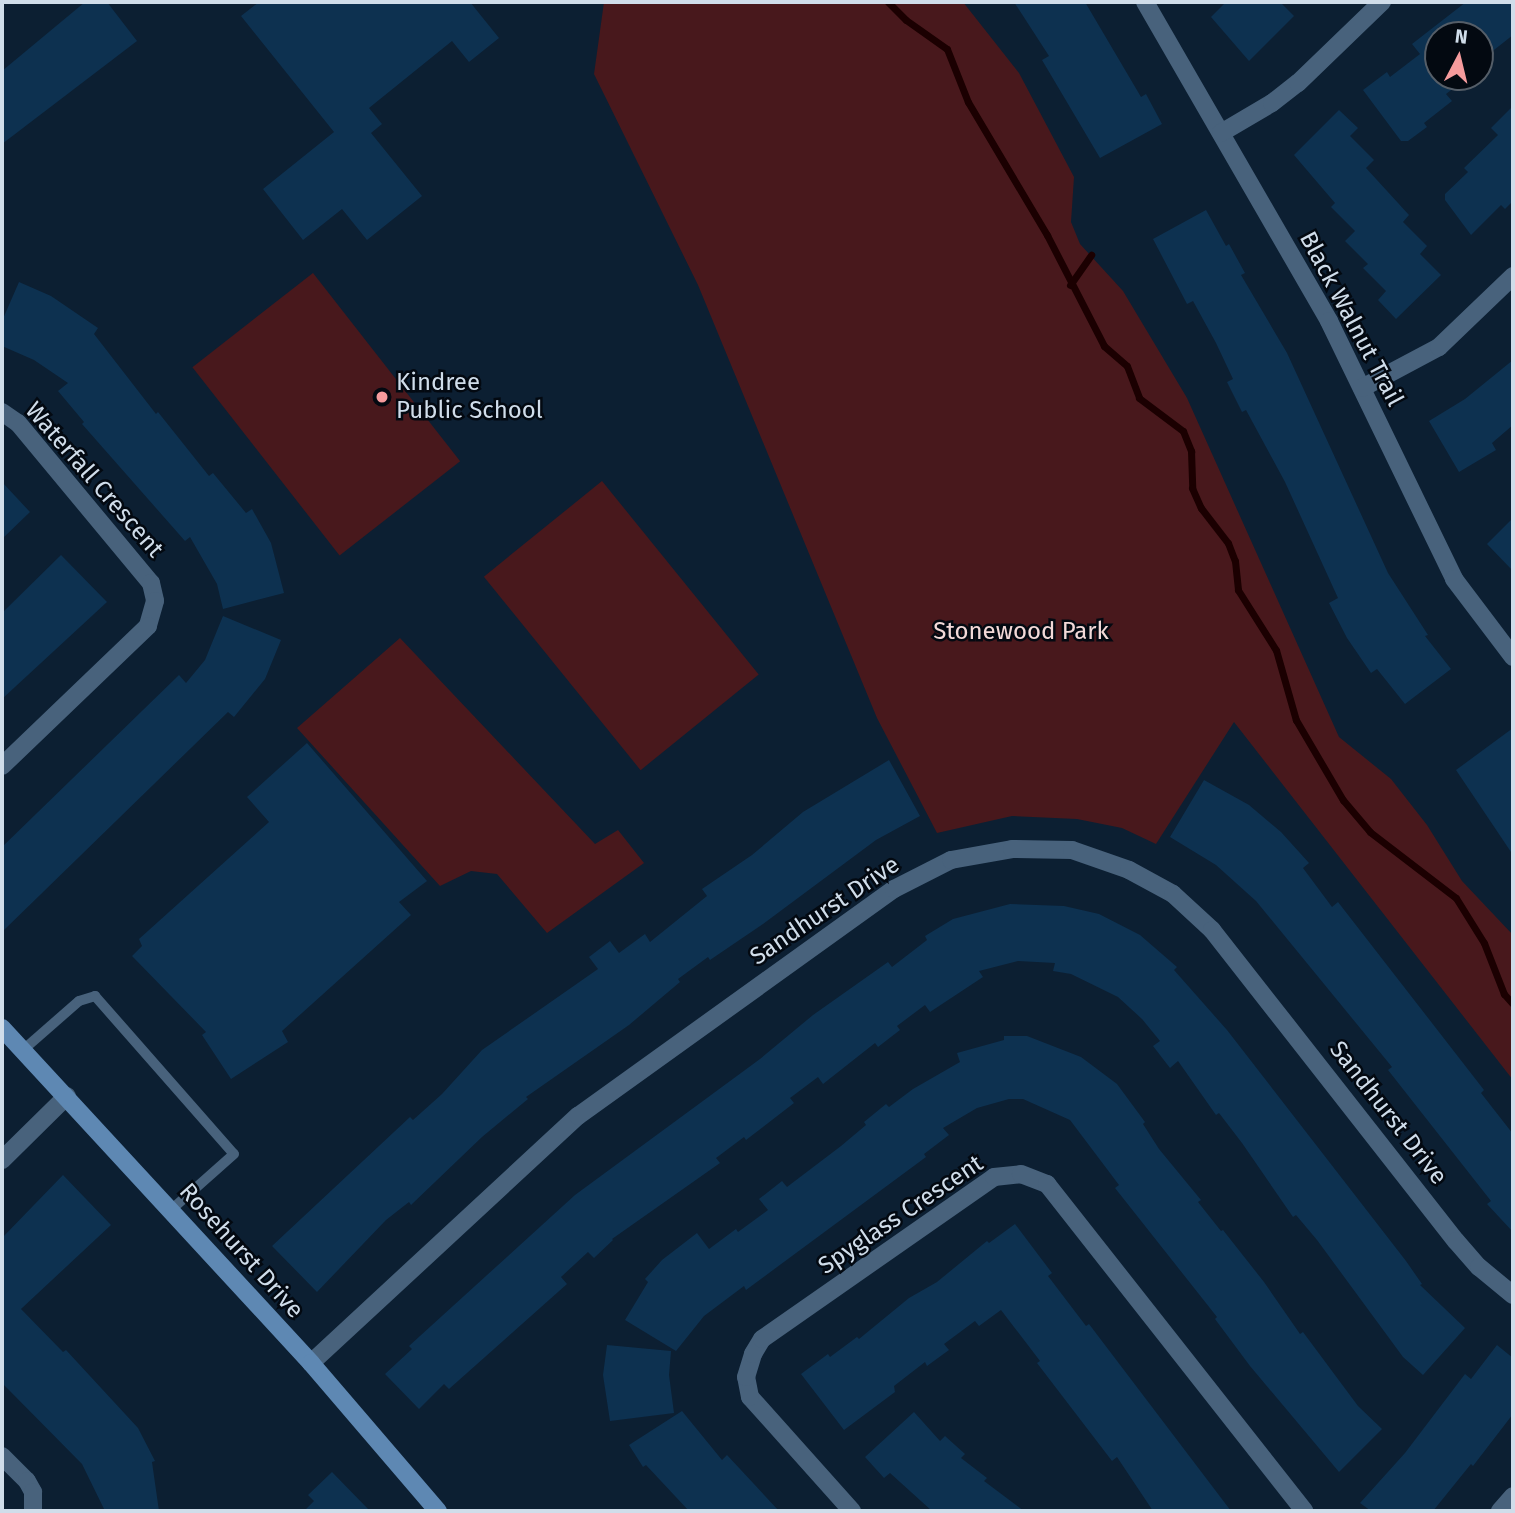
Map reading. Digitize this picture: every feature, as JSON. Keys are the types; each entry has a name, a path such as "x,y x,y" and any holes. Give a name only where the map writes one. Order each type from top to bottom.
{"street":[{"name":"Black Walnut Trail","path":"1145,2 1329,321 1454,579 1513,657"},
{"path":"1221,133 1272,103 1298,83 1382,2"},
{"path":"1362,388 1439,346 1513,276"},
{"name":"Waterfall Crescent","path":"2,412 18,423 151,583 155,601 148,626 2,766"},
{"name":"Sandhurst Drive","path":"311,1363 590,1108 894,889 951,860 1012,849 1072,850 1129,870 1173,894 1212,930 1456,1241 1479,1267 1513,1295"},
{"name":"Rosehurst Drive","path":"2,1028 311,1363 439,1511"},
{"path":"2,1160 67,1096"},
{"name":"Spyglass Crescent","path":"852,1511 750,1397 746,1377 753,1354 762,1339 994,1177 1021,1174 1046,1184 1304,1511"},
{"path":"2,1456 27,1481 33,1492 33,1511"},
{"path":"1500,1511 1513,1496"}],"lane":[{"path":"23,1050 79,1001 95,996 234,1154 171,1210"}],"green space":[{"name":"Stonewood Park","path":"604,2 963,2 1019,73 1074,177 1071,222 1080,244 1123,291 1187,398 1339,737 1391,779 1427,825 1462,881 1513,935 1513,1080 1234,722 1156,844 1122,828 1077,819 1012,816 937,833 877,718 698,285 594,74"},
{"path":"313,273 460,461 340,556 192,367"},
{"path":"602,481 759,675 641,770 484,577"},
{"path":"400,638 595,844 618,830 644,863 547,933 497,874 471,871 440,886 297,728"}],"building":[{"path":"85,2 107,2 137,41 2,144 2,71"},
{"path":"259,2 470,2 499,38 469,62 452,41 369,108 382,124 371,133 422,196 367,240 342,209 303,240 263,189 334,132 241,16"},
{"path":"1014,2 1085,2 1141,97 1146,94 1162,124 1100,158 1042,60 1049,56"},
{"path":"1226,2 1280,2 1294,16 1249,61 1211,17"},
{"path":"1466,2 1513,2 1513,35 1494,50 1494,21 1442,21"},
{"path":"1424,35 1424,91 1450,91 1446,94 1452,101 1424,123 1427,127 1408,141 1401,141 1363,90 1387,72 1390,77 1420,54 1412,44"},
{"path":"1513,106 1513,201 1505,209 1501,205 1471,235 1445,200 1445,194 1468,172 1464,168 1498,135 1491,128"},
{"path":"1339,110 1358,128 1350,136 1374,160 1366,168 1409,215 1403,222 1427,246 1420,254 1441,275 1396,319 1378,300 1386,291 1363,268 1368,264 1345,241 1355,231 1331,207 1335,203 1294,155"},
{"path":"1206,210 1226,246 1229,244 1245,273 1241,275 1287,353 1388,573 1428,635 1425,636 1451,669 1405,704 1377,669 1371,673 1347,638 1329,603 1338,598 1285,482 1246,410 1242,412 1227,382 1233,379 1216,343 1193,301 1187,304 1153,239"},
{"path":"19,282 51,296 98,328 94,334 156,414 158,412 209,476 213,473 246,513 252,509 271,543 284,593 223,609 217,584 190,537 185,541 82,424 84,422 58,391 68,383 34,360 2,346 2,321"},
{"path":"1513,360 1513,425 1492,443 1496,450 1459,472 1429,421 1465,399"},
{"path":"2,482 30,512 2,539"},
{"path":"1513,518 1513,571 1487,544"},
{"path":"61,555 107,602 2,699 2,613"},
{"path":"223,616 281,640 265,679 234,717 228,712 2,932 2,847 179,675 186,683 205,660"},
{"path":"1513,728 1513,855 1456,770"},
{"path":"307,743 427,881 399,902 411,915 282,1031 288,1042 231,1079 202,1035 206,1032 132,956 142,946 139,939 269,822 247,797"},
{"path":"889,760 920,816 876,840 763,924 710,960 708,957 678,979 680,982 629,1025 526,1097 528,1099 482,1137 411,1205 409,1202 386,1220 317,1292 272,1246 410,1117 413,1120 442,1094 482,1050 598,969 589,957 610,941 619,953 645,934 650,942 707,896 702,889 752,855 803,812"},
{"path":"1204,780 1249,805 1281,832 1309,863 1303,868 1332,907 1338,902 1484,1090 1481,1093 1513,1134 1513,1232 1487,1204 1491,1201 1388,1070 1392,1067 1256,901 1216,865 1170,837"},
{"path":"1010,904 1064,906 1099,914 1140,935 1177,967 1174,970 1227,1030 1406,1261 1422,1284 1420,1285 1465,1328 1423,1375 1403,1357 1317,1240 1296,1215 1293,1217 1242,1143 1219,1113 1216,1115 1178,1061 1170,1068 1153,1046 1160,1041 1142,1019 1118,997 1071,974 1053,971 1055,963 1018,961 979,971 983,977 930,1012 925,1005 897,1026 900,1030 878,1047 875,1043 823,1084 818,1077 790,1098 794,1103 746,1140 744,1137 716,1158 720,1163 612,1239 594,1258 588,1252 561,1277 567,1284 449,1389 444,1384 419,1409 385,1374 412,1349 409,1346 575,1195 760,1059 813,1015 888,962 892,967 927,940 925,936 953,919"},
{"path":"1004,1036 1027,1036 1081,1057 1117,1084 1145,1122 1143,1124 1159,1149 1201,1200 1198,1202 1264,1282 1300,1334 1303,1332 1358,1406 1382,1429 1339,1472 1250,1366 1215,1319 1217,1317 1115,1188 1119,1185 1070,1120 1023,1099 1009,1099 977,1108 943,1128 949,1135 924,1154 926,1157 746,1290 744,1286 704,1316 676,1351 625,1320 648,1282 645,1279 662,1260 697,1233 709,1249 736,1229 738,1232 768,1210 759,1199 782,1181 787,1187 841,1146 886,1104 889,1107 913,1089 960,1062 957,1053 1004,1040"},
{"path":"63,1175 111,1225 21,1309 63,1352 66,1350 138,1428 155,1461 152,1462 159,1511 105,1511 82,1464 2,1383 2,1238"},
{"path":"1015,1224 1052,1273 1048,1276 1086,1326 1089,1324 1231,1511 1153,1511 1117,1457 1112,1461 1037,1363 1040,1361 1001,1310 979,1326 975,1321 944,1344 949,1350 927,1366 925,1362 894,1386 895,1392 844,1430 801,1374 828,1354 830,1357 857,1337 859,1339 909,1298 937,1282 987,1241 989,1243"},
{"path":"607,1345 671,1351 669,1375 674,1413 610,1421 603,1375"},
{"path":"1497,1345 1513,1358 1513,1414 1473,1466 1471,1464 1433,1511 1371,1511 1360,1503 1405,1453 1465,1374 1471,1379"},
{"path":"682,1411 722,1460 727,1455 779,1511 689,1511 646,1465 643,1467 629,1445"},
{"path":"914,1412 940,1441 945,1436 965,1454 961,1458 987,1478 984,1481 1024,1511 932,1511 890,1473 884,1478 865,1457"},
{"path":"332,1472 370,1511 304,1511 314,1501 308,1495"}],"waterway":[{"path":"888,2 906,20 947,49 968,102 1047,235 1104,346 1127,366 1139,398 1183,431 1191,451 1192,488 1201,508 1228,543 1235,561 1238,590 1276,650 1296,720 1343,800 1370,832 1456,898 1484,943 1504,994 1513,1004"},
{"path":"1070,285 1091,255"}],"place":[{"name":"Kindree Public School","path":"382,397"}]}
